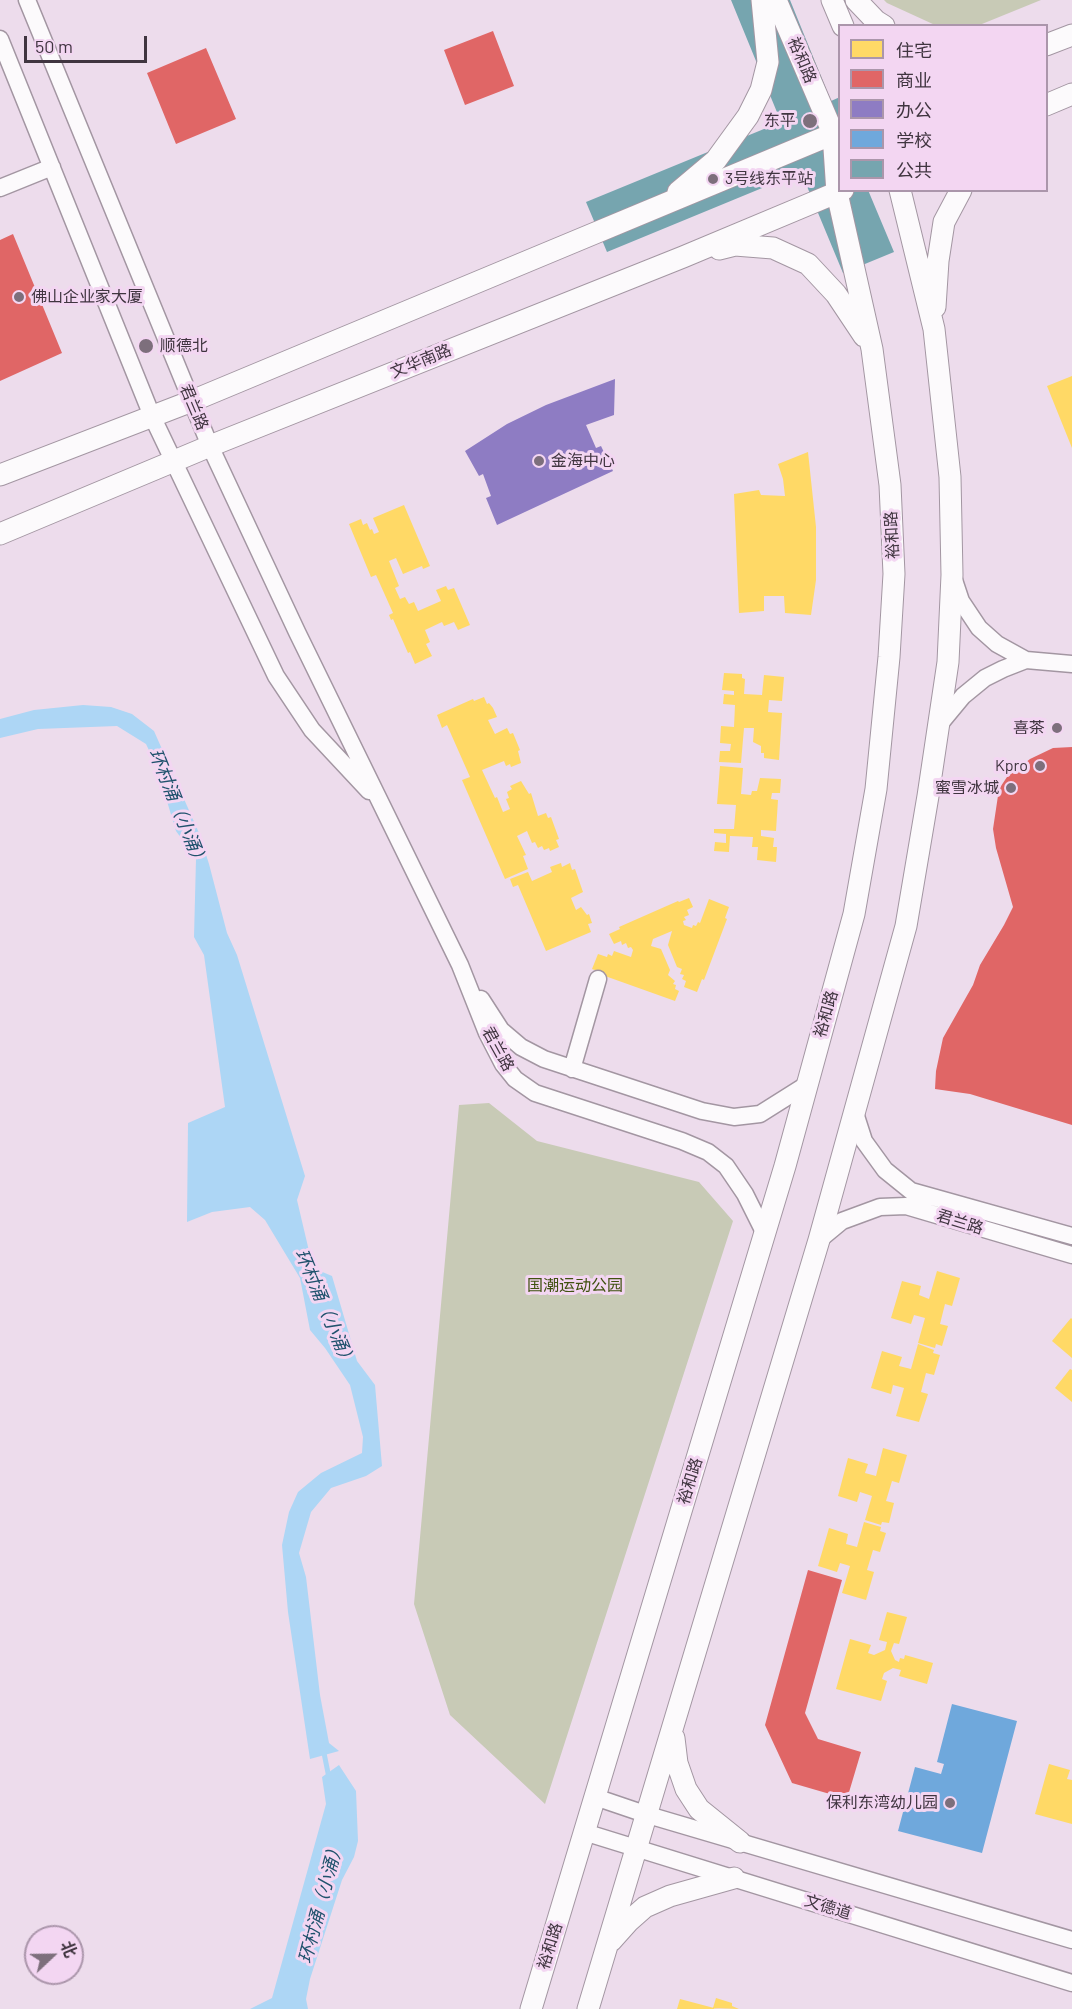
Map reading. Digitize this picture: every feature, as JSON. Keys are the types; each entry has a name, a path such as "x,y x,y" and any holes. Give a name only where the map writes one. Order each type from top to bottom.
{"main road":[{"path":"662,205 716,160 748,116 761,90 768,62 762,0"},
{"name":"裕和路","path":"776,0 836,132 838,162"},
{"path":"832,0 842,24"},
{"path":"856,0 881,24"},
{"path":"1048,45 1072,34"},
{"path":"1048,105 1072,94"},
{"path":"0,475 192,401 836,132"},
{"name":"裕和路","path":"531,2009 785,1166 854,914 876,789 889,657 894,574 890,485 872,349 840,192"},
{"name":"文华南路","path":"0,534 173,461 840,192"},
{"path":"588,2009 819,1240 906,926 948,662 952,575 950,477 934,329 900,192"},
{"path":"934,329 938,261 944,222 960,192"},
{"path":"683,257 735,246 764,247 773,248 808,264 836,294 872,349"},
{"path":"673,1730 677,1763 686,1789 699,1809 740,1842"},
{"path":"607,1946 645,1907 670,1896 734,1878"}],"street":[{"name":"君兰路","path":"27,0 210,446 297,632 460,965 487,1033 503,1064 515,1079 535,1093 682,1141 708,1152 726,1166 745,1194 764,1232"},
{"name":"君兰路","path":"0,39 152,416 276,676 312,730 382,805"},
{"path":"0,188 51,167"},
{"path":"952,575 961,601 979,628 998,644 1026,660 1072,664"},
{"path":"939,725 963,696 985,678 1026,660"},
{"path":"460,965 501,1030 521,1047 543,1059 572,1070 702,1111 734,1116 760,1114 806,1084"},
{"path":"572,1070 598,979"},
{"name":"君兰路","path":"855,1113 864,1141 885,1170 911,1191 1072,1236"},
{"name":"君兰路","path":"819,1240 842,1221 880,1207 906,1206 1072,1255"},
{"path":"595,1797 648,1815 1072,1940"},
{"name":"文德道","path":"584,1832 1072,1983"}],"green space":[{"path":"884,0 1041,0 982,24 933,24"},
{"name":"国潮运动公园","path":"489,1103 537,1141 699,1182 733,1221 545,1804 450,1715 414,1604 459,1105"}],"water":[{"path":"83,705 111,707 132,714 154,731 199,833 227,933 237,955 305,1176 297,1200 309,1251 320,1271 332,1276 357,1361 375,1385 382,1466 366,1476 331,1488 311,1512 299,1553 306,1577 320,1695 329,1743 339,1751 310,1759 288,1612 282,1545 289,1512 298,1492 321,1473 362,1453 363,1437 350,1385 310,1330 300,1278 265,1220 250,1207 212,1212 187,1222 188,1123 225,1107 204,955 194,937 196,859 176,831 156,765 146,744 117,726 38,729 0,738 0,719 34,710"},
{"path":"339,1765 356,1791 358,1841 354,1857 342,1880 310,1979 306,1999 308,2009 250,2009 272,1998 326,1804 322,1777"}],"building: 住宅":[{"path":"1072,376 1072,448 1047,386"},
{"path":"808,452 816,527 816,580 811,615 785,613 784,596 764,596 764,611 739,613 734,494 759,490 761,495 785,496 778,464"},
{"path":"404,505 430,566 423,569 422,566 403,574 396,558 389,561 399,586 395,588 400,599 405,597 409,604 414,602 418,611 441,601 436,590 446,586 448,590 454,588 470,625 458,630 454,622 444,626 442,622 425,630 430,642 426,644 432,656 415,664 393,619 391,620 389,615 393,613 376,575 371,577 349,524 361,519 363,525 367,523 374,534 379,532 373,518"},
{"path":"724,673 742,674 742,678 745,679 744,694 762,695 764,675 784,677 782,701 769,700 768,712 782,713 779,760 764,758 761,746 753,742 754,728 744,728 741,763 719,762 720,751 730,751 731,744 720,743 721,726 734,727 735,705 723,704 724,694 734,695 734,691 722,690"},
{"path":"484,697 497,717 488,720 495,734 507,728 510,734 513,733 520,750 518,751 521,763 511,767 510,764 506,766 504,761 482,770 495,798 497,797 503,812 510,809 506,799 509,798 507,792 512,789 510,786 521,781 529,794 531,793 538,816 546,813 548,818 551,817 559,839 556,840 559,847 550,851 549,848 544,850 542,846 538,848 535,842 532,843 527,831 517,836 526,855 523,856 528,869 505,879 462,780 470,777 447,725 442,728 437,715 473,699 474,701"},
{"path":"720,766 743,768 741,794 751,795 752,791 757,791 760,778 781,779 780,793 772,793 771,799 778,800 776,831 761,830 761,836 774,838 773,847 777,847 776,862 757,860 758,847 752,847 753,837 730,836 729,852 714,851 715,842 726,843 726,834 714,833 714,829 734,829 736,805 717,804"},
{"path":"561,863 562,867 570,863 572,870 575,869 583,892 571,898 576,910 581,907 587,915 589,914 592,923 588,924 591,932 546,951 518,885 513,887 510,879 528,872 532,881 552,872 550,867"},
{"path":"689,898 693,907 687,910 689,915 684,917 686,920 683,921 684,925 692,928 693,925 700,923 709,899 729,907 725,918 727,919 704,980 702,979 697,992 684,987 686,981 682,979 684,975 680,974 682,969 677,967 668,945 672,931 653,939 651,946 661,949 670,970 668,975 675,981 673,984 676,985 675,989 679,991 675,1001 605,976 606,974 592,969 598,954 607,957 608,954 612,956 614,951 631,957 633,950 631,947 628,948 626,943 622,945 621,941 614,944 609,934 620,929 619,927"},
{"path":"937,1271 960,1278 952,1306 945,1304 940,1324 948,1326 942,1346 936,1344 935,1348 918,1343 925,1318 914,1315 911,1324 891,1318 902,1281 921,1286 919,1295 929,1299"},
{"path":"1072,1319 1072,1358 1052,1341"},
{"path":"918,1344 940,1355 934,1375 926,1373 921,1392 928,1394 919,1422 896,1416 904,1388 893,1385 891,1394 871,1388 882,1351 902,1357 899,1366 911,1369"},
{"path":"1070,1369 1072,1370 1072,1402 1055,1388"},
{"path":"883,1448 907,1455 899,1483 892,1481 886,1501 894,1503 889,1523 882,1522 881,1525 865,1520 872,1496 860,1492 857,1502 838,1496 848,1458 868,1464 865,1473 876,1476"},
{"path":"864,1522 881,1527 880,1531 886,1533 880,1552 873,1550 867,1570 874,1572 866,1600 842,1593 850,1566 840,1563 837,1572 818,1566 829,1528 848,1534 846,1544 857,1547"},
{"path":"887,1612 907,1617 899,1644 894,1643 891,1651 895,1660 899,1662 900,1658 904,1659 905,1655 933,1663 927,1684 899,1676 901,1670 893,1668 884,1673 882,1679 887,1681 881,1701 836,1689 850,1639 871,1645 868,1653 874,1655 885,1650 887,1642 879,1640"},
{"path":"1049,1764 1070,1770 1067,1779 1072,1780 1072,1824 1035,1814"},
{"path":"716,1998 732,2003 732,2006 739,2009 713,2008"},
{"path":"680,1999 714,2008 714,2009 677,2009"}],"building: 商业":[{"path":"493,31 514,86 465,105 444,50"},
{"path":"206,48 236,119 176,144 147,73"},
{"name":"佛山企业家大厦","path":"13,234 62,353 0,381 0,240"},
{"path":"1072,747 1072,1125 970,1094 935,1089 936,1071 943,1038 1013,907 996,848 993,829 999,789 1007,777 1030,759 1053,748"},
{"path":"808,1570 842,1580 805,1713 818,1739 861,1752 847,1799 792,1783 765,1725"}],"building: 办公":[{"name":"金海中心","path":"615,379 614,415 586,425 596,448 601,446 613,471 497,525 486,498 491,496 483,474 479,476 465,451 507,424 546,405"}],"building: 学校":[{"name":"保利东湾幼儿园","path":"952,1704 1017,1721 982,1853 898,1831 915,1767 941,1774 944,1764 937,1762"}],"building: 公共":[{"path":"731,0 790,0 831,101 838,98 838,192 869,192 894,252 843,273 801,172 607,252 586,202 781,122"}],"waterway":[{"name":"环村涌（小涌）","path":"323,1748 329,1778"}],"place":[{"name":"东平","path":"810,121"},
{"name":"3号线东平站","path":"713,179"},
{"name":"佛山企业家大厦","path":"19,297"},
{"name":"顺德北","path":"146,346"},
{"name":"金海中心","path":"539,461"},
{"name":"喜茶","path":"1057,728"},
{"name":"Kpro","path":"1040,766"},
{"name":"蜜雪冰城","path":"1011,788"},
{"name":"保利东湾幼儿园","path":"950,1803"}]}
